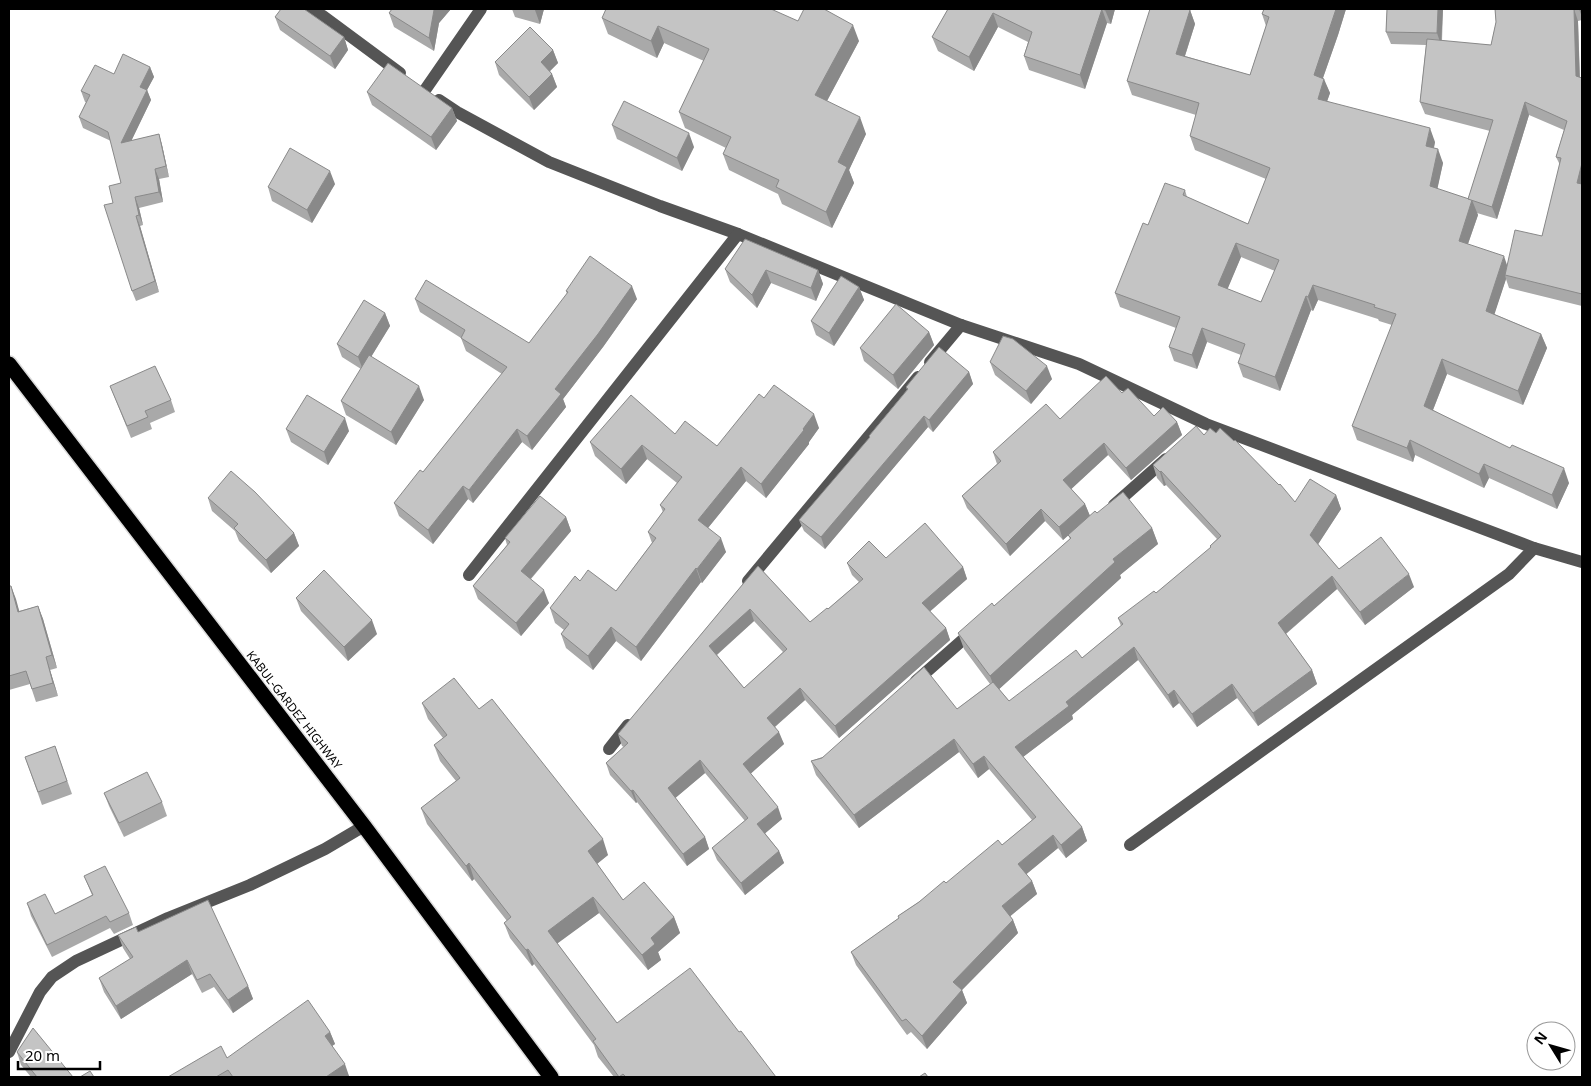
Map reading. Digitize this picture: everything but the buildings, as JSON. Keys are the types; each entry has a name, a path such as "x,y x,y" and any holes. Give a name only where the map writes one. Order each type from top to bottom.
{"highway":[{"name":"KABUL-GARDEZ HIGHWAY","path":"9,364 364,826 551,1077"}],"street":[{"path":"310,9 323,16 457,112 549,162 660,206 738,234 961,325 1079,364 1202,427 1534,548 1582,562"},
{"path":"417,85 481,9"},
{"path":"469,575 738,234"},
{"path":"741,590 961,325"},
{"path":"1102,516 1176,450"},
{"path":"1130,845 1509,574 1534,548"},
{"path":"910,686 984,620"},
{"path":"609,749 634,719"},
{"path":"9,1052 40,992 52,977 76,961 168,918 258,881 325,849 364,826"}]}
